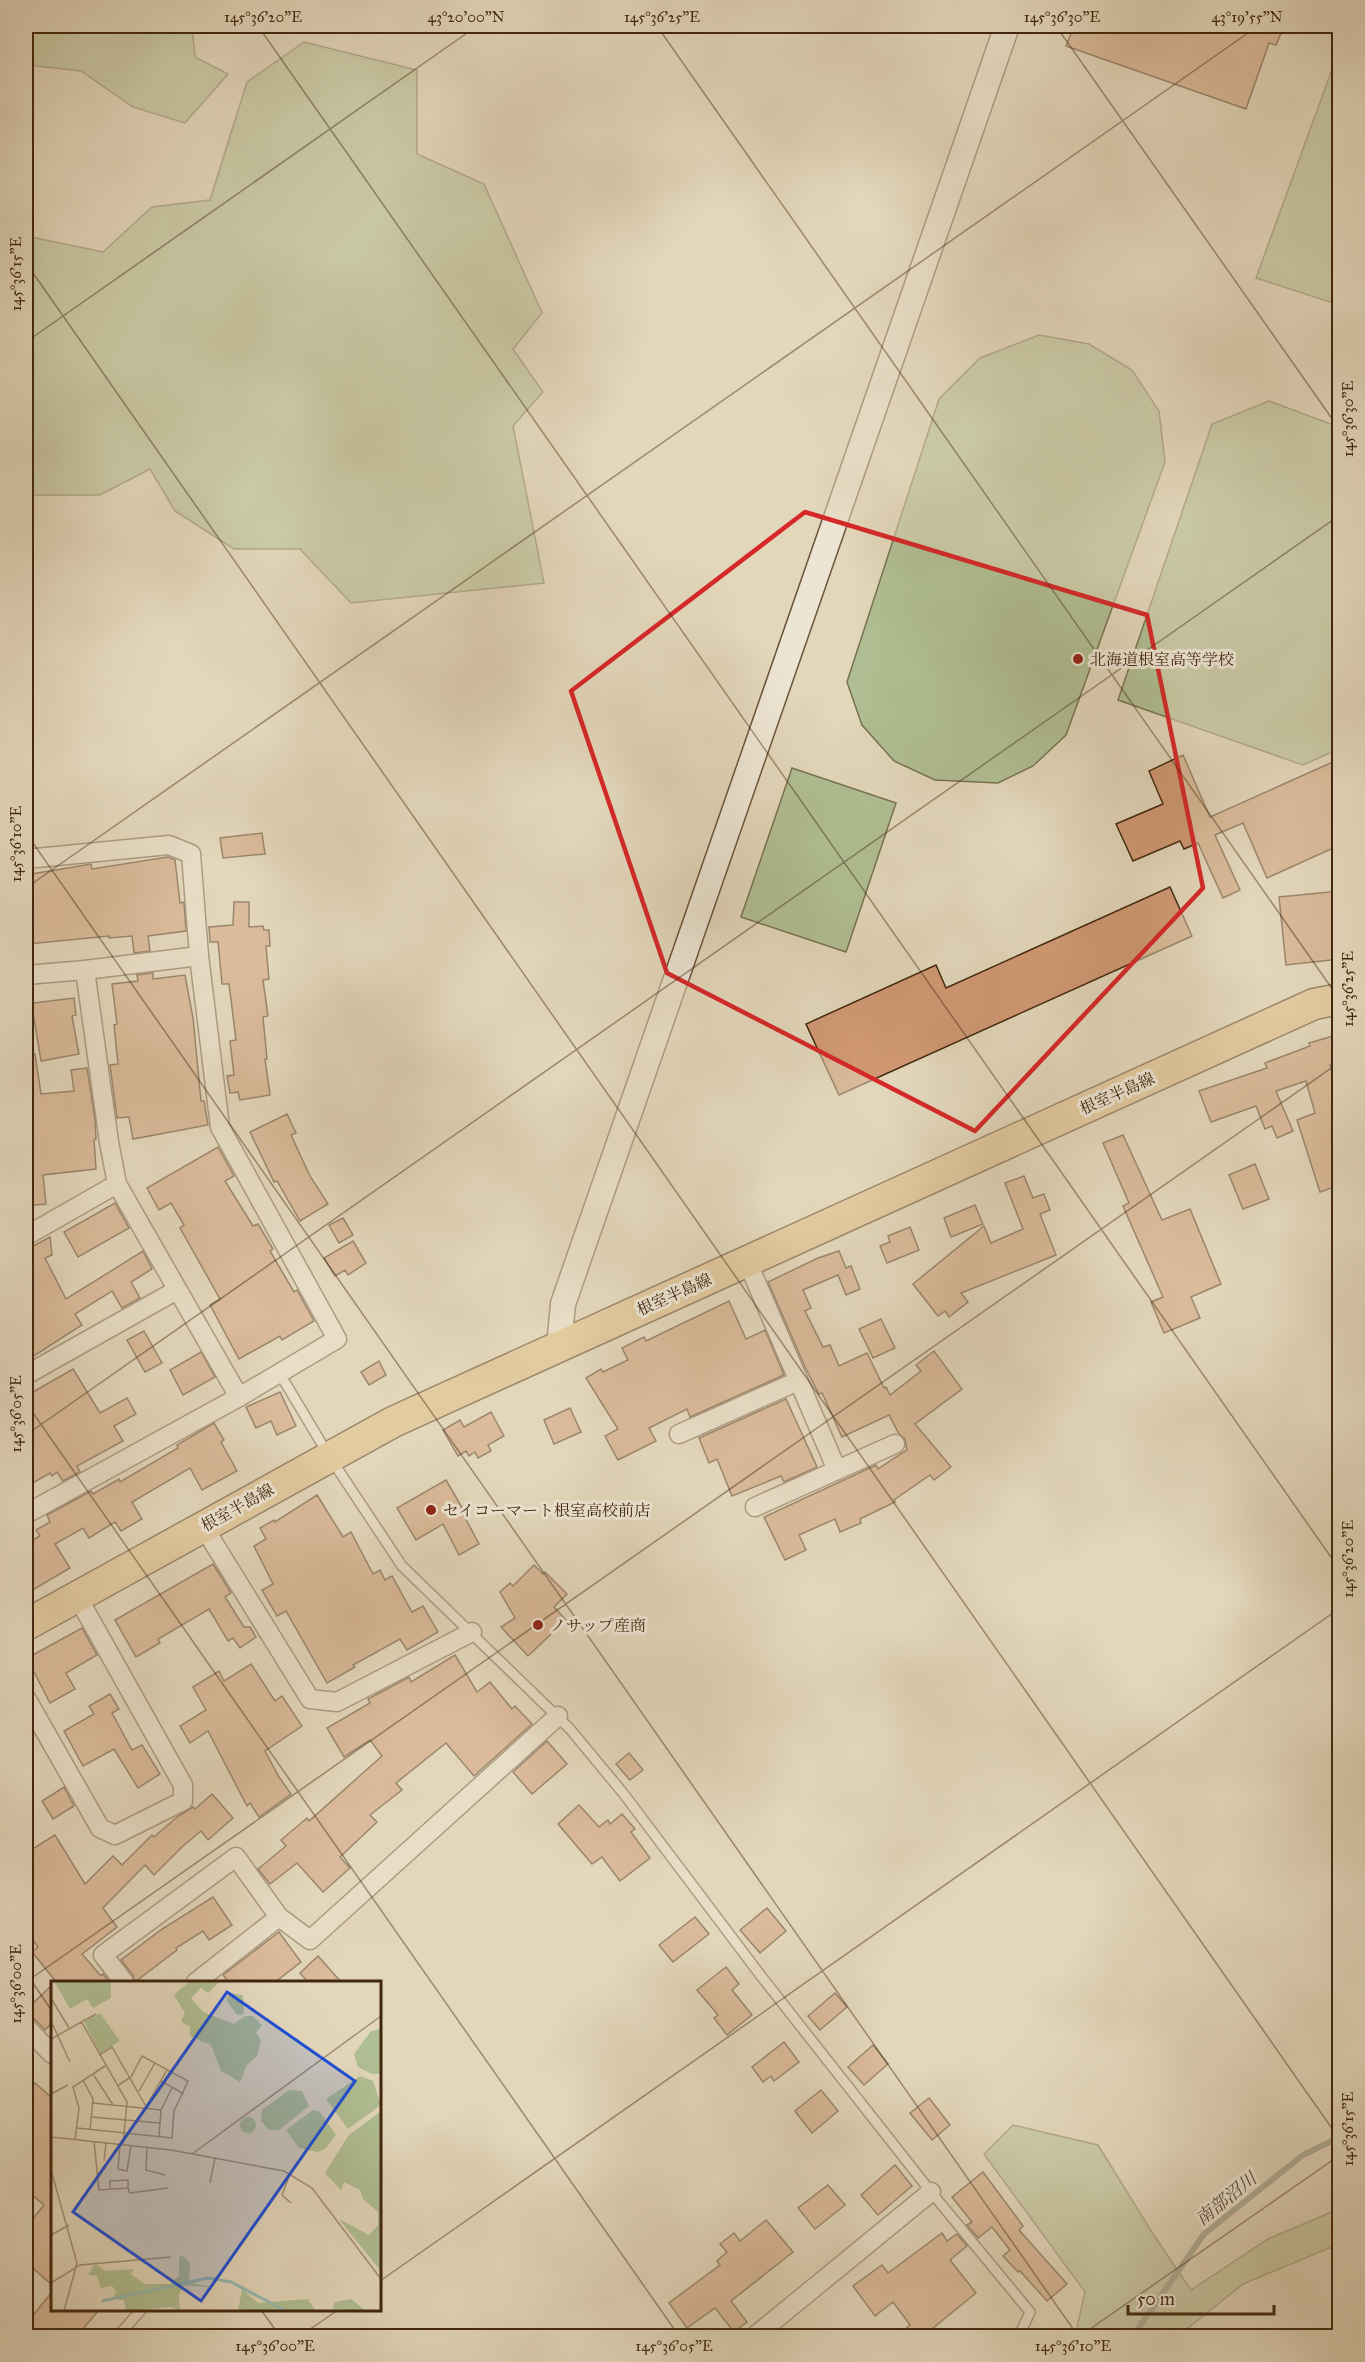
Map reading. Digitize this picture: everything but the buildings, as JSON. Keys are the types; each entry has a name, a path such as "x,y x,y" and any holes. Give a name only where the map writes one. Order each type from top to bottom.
{"main road":[{"name":"根室半島線","path":"26,1625 393,1422 1314,1004 1340,999"}],"street":[{"path":"559,1347 564,1304 1008,26"},
{"path":"26,859 170,845 190,854 199,956 220,1127 338,1339 239,1397 26,1514"},
{"path":"26,975 199,956"},
{"path":"85,970 117,1184 239,1397"},
{"path":"26,1236 117,1184"},
{"path":"747,1261 837,1470"},
{"path":"26,1375 177,1290"},
{"path":"679,1434 798,1380"},
{"path":"755,1507 895,1444"},
{"path":"203,1526 310,1699 337,1702 472,1632"},
{"path":"26,1698 100,1828 115,1835 183,1801 183,1785 77,1596"},
{"path":"122,1981 103,1955 236,1857 279,1917 310,1940 558,1716"},
{"path":"199,1981 279,1917"},
{"path":"26,2027 51,2054"},
{"path":"755,2337 931,2192"}],"lane":[{"path":"280,1374 329,1456 402,1566 558,1716 623,1793 761,1976 931,2192 1030,2312 1019,2337"},
{"path":"118,2337 140,2311"}],"highlighted area":[{"path":"805,512 1147,615 1203,888 975,1131 667,973 571,691"}],"green space":[{"path":"26,26 192,26 195,57 228,74 185,123 133,107 81,71 28,65"},
{"path":"304,42 417,70 417,154 484,184 542,313 513,349 543,392 513,426 544,583 351,603 300,549 234,549 175,511 150,469 100,495 26,495 26,236 103,252 152,207 210,200 247,82"},
{"path":"1339,50 1339,305 1256,278"},
{"path":"1039,335 1089,344 1132,370 1159,411 1165,462 1066,735 1033,766 998,783 935,780 894,761 862,725 847,682 939,399 980,358"},
{"path":"1269,401 1339,427 1339,749 1303,765 1118,700 1212,424"},
{"path":"792,768 896,803 846,952 741,917"},
{"path":"1013,2125 1098,2145 1191,2290 1268,2239 1339,2209 1339,2244 1243,2284 1178,2336 1075,2336 1085,2292 984,2154"}],"waterway":[{"name":"南部沼川","path":"1133,2336 1204,2234 1303,2155 1340,2137"}],"place":[{"name":"北海道根室高等学校","path":"1078,659"},
{"name":"セイコーマート根室高校前店","path":"431,1510"},
{"name":"ノサップ産商","path":"538,1625"}]}
